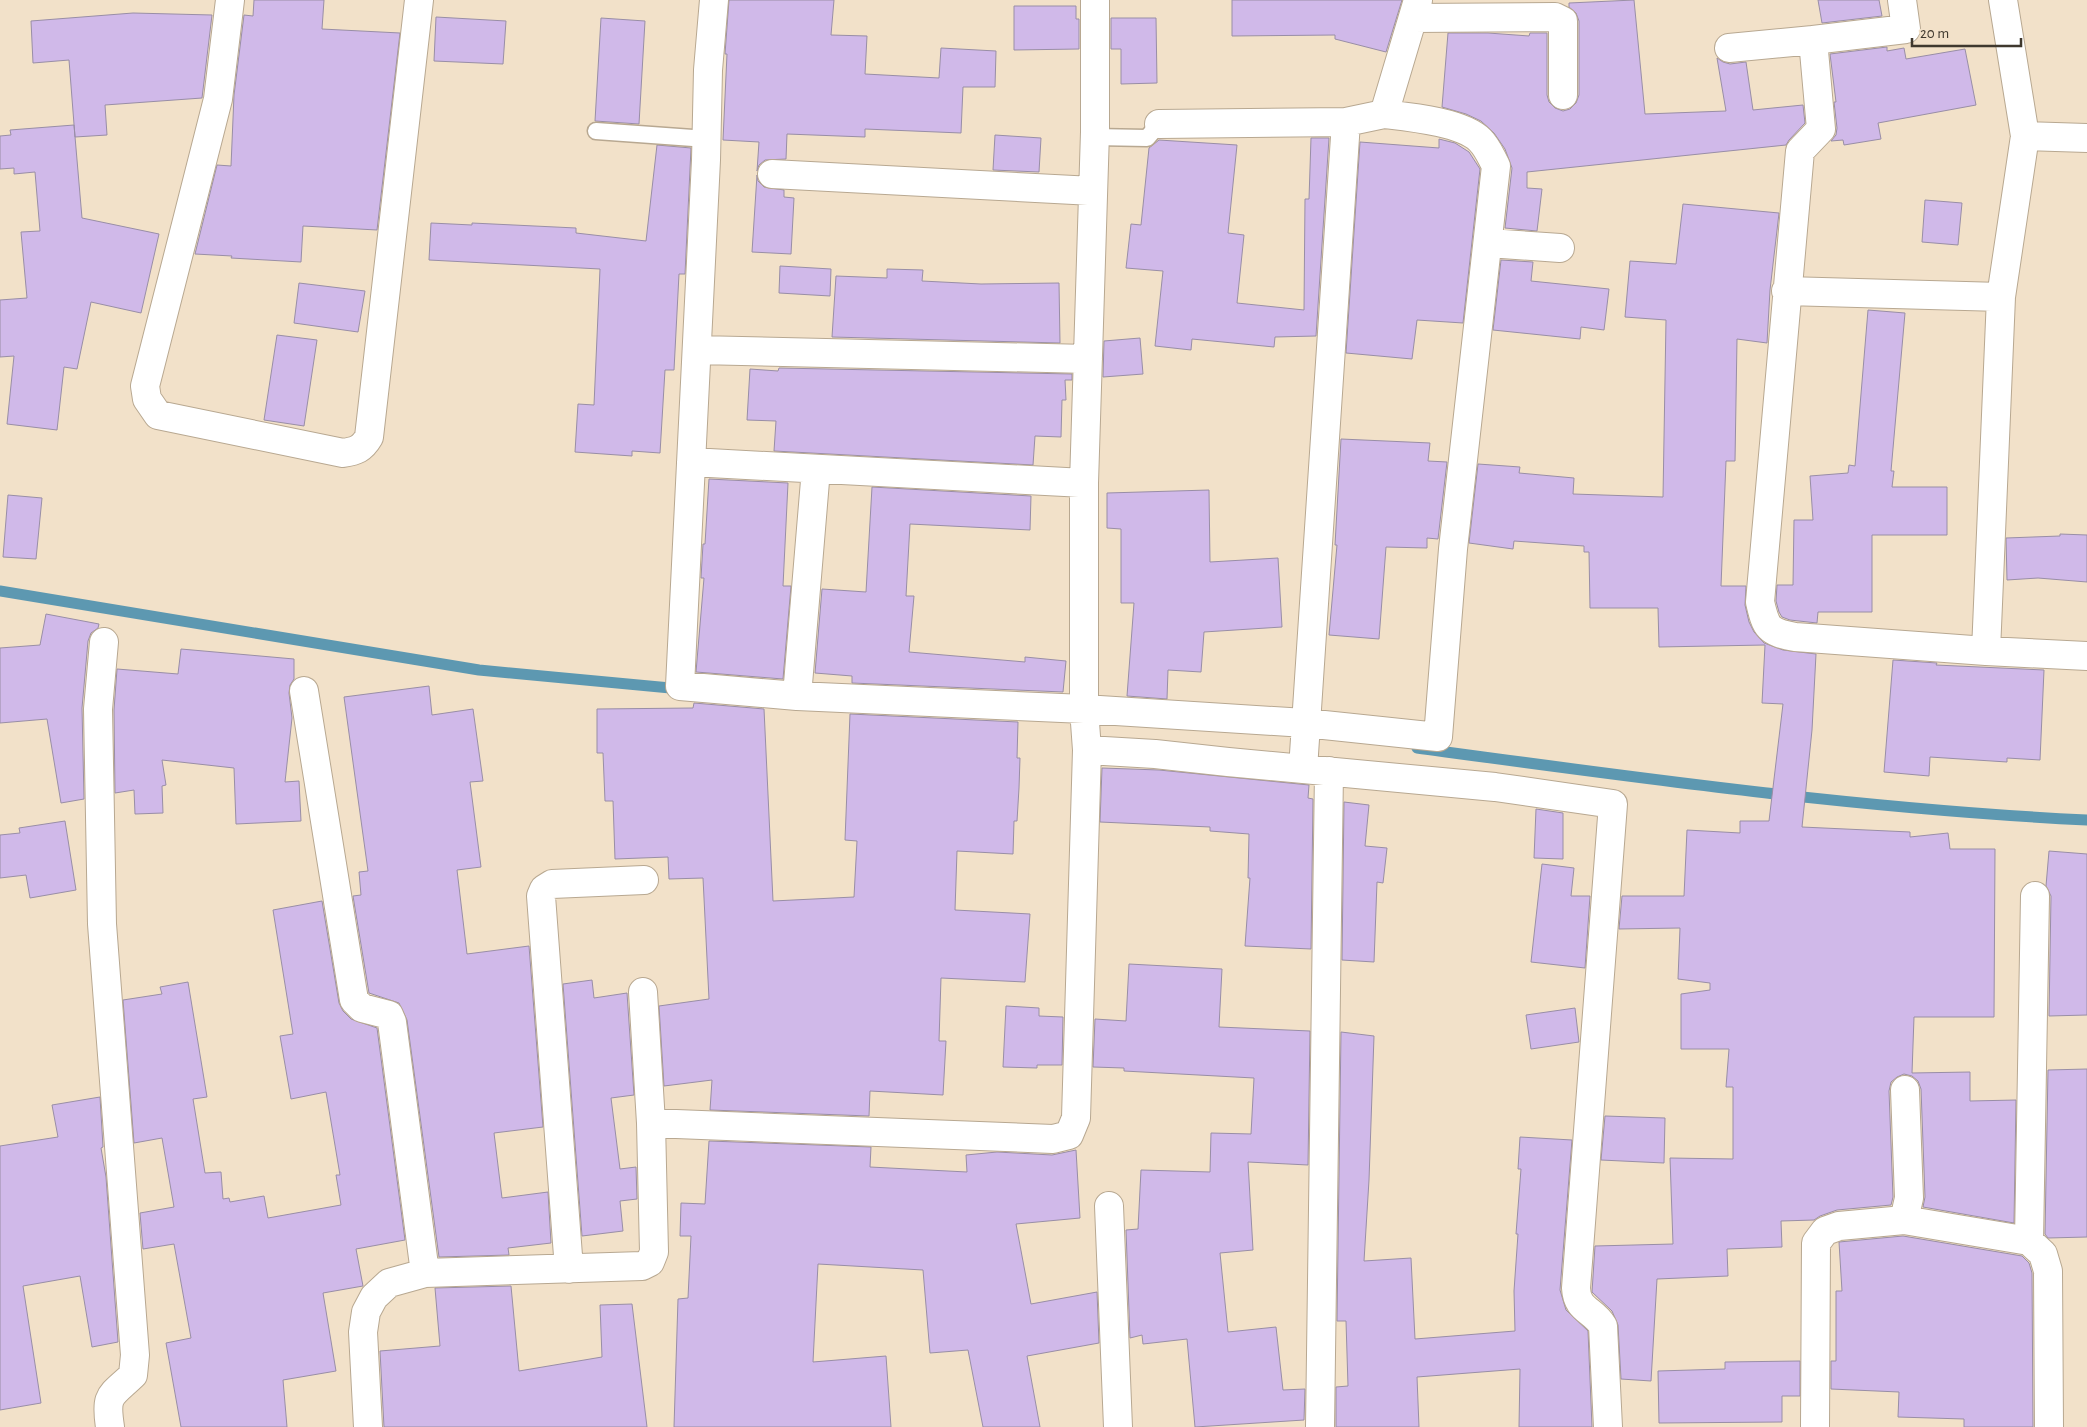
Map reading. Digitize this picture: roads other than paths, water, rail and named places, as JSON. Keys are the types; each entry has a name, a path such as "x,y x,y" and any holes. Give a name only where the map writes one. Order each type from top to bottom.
{"street":[{"path":"230,0 218,99 145,386 147,399 158,415 343,453 356,451 364,446 369,437 419,0"},
{"path":"714,0 708,70 707,139 680,686 797,696 1084,710 1305,725 1438,737 1453,549 1496,166 1479,138 1434,121 1384,114 1346,122 1159,124"},
{"path":"651,1123 1052,1139 1069,1135 1076,1118 1087,745 1084,710 1084,483 1093,191 1095,0"},
{"path":"1729,48 1906,29 1902,0"},
{"path":"1986,651 2002,297 2025,136 2003,0"},
{"path":"1384,114 1416,9 1555,17 1563,21 1563,95"},
{"path":"1813,40 1821,129 1800,151 1786,291 1760,602 1764,623 1777,634 1795,638 2087,656"},
{"path":"1320,1427 1311,768 1305,725 1346,122"},
{"path":"2025,136 2087,138"},
{"path":"772,174 1093,191"},
{"path":"1488,243 1560,248"},
{"path":"1786,291 2002,297"},
{"path":"696,350 1088,359"},
{"path":"691,462 1084,483"},
{"path":"797,696 816,469"},
{"path":"104,642 98,709 102,924 134,1355 133,1375 109,1399 110,1427"},
{"path":"304,691 354,1000 362,1008 389,1015 392,1022 425,1273"},
{"path":"1087,745 1155,754 1494,787 1613,804 1576,1288 1576,1297 1580,1305 1598,1318 1603,1326 1608,1427"},
{"path":"569,1269 541,896 544,889 552,884 644,880"},
{"path":"2029,1241 2035,896"},
{"path":"368,1427 363,1332 366,1312 374,1296 389,1283 425,1273 642,1266 650,1262 654,1252 651,1123 643,992"},
{"path":"1904,1220 1909,1198 1905,1090"},
{"path":"1109,1206 1118,1427"},
{"path":"1815,1427 1816,1242 1825,1231 1839,1226 1904,1220 2029,1241 2043,1254 2048,1271 2049,1427"}],"lane":[{"path":"1094,137 1147,138 1159,124"},
{"path":"596,131 707,139"}],"waterway":[{"path":"0,591 479,670 681,689"},
{"path":"1417,748 1751,791 1919,808 2087,820"}]}
